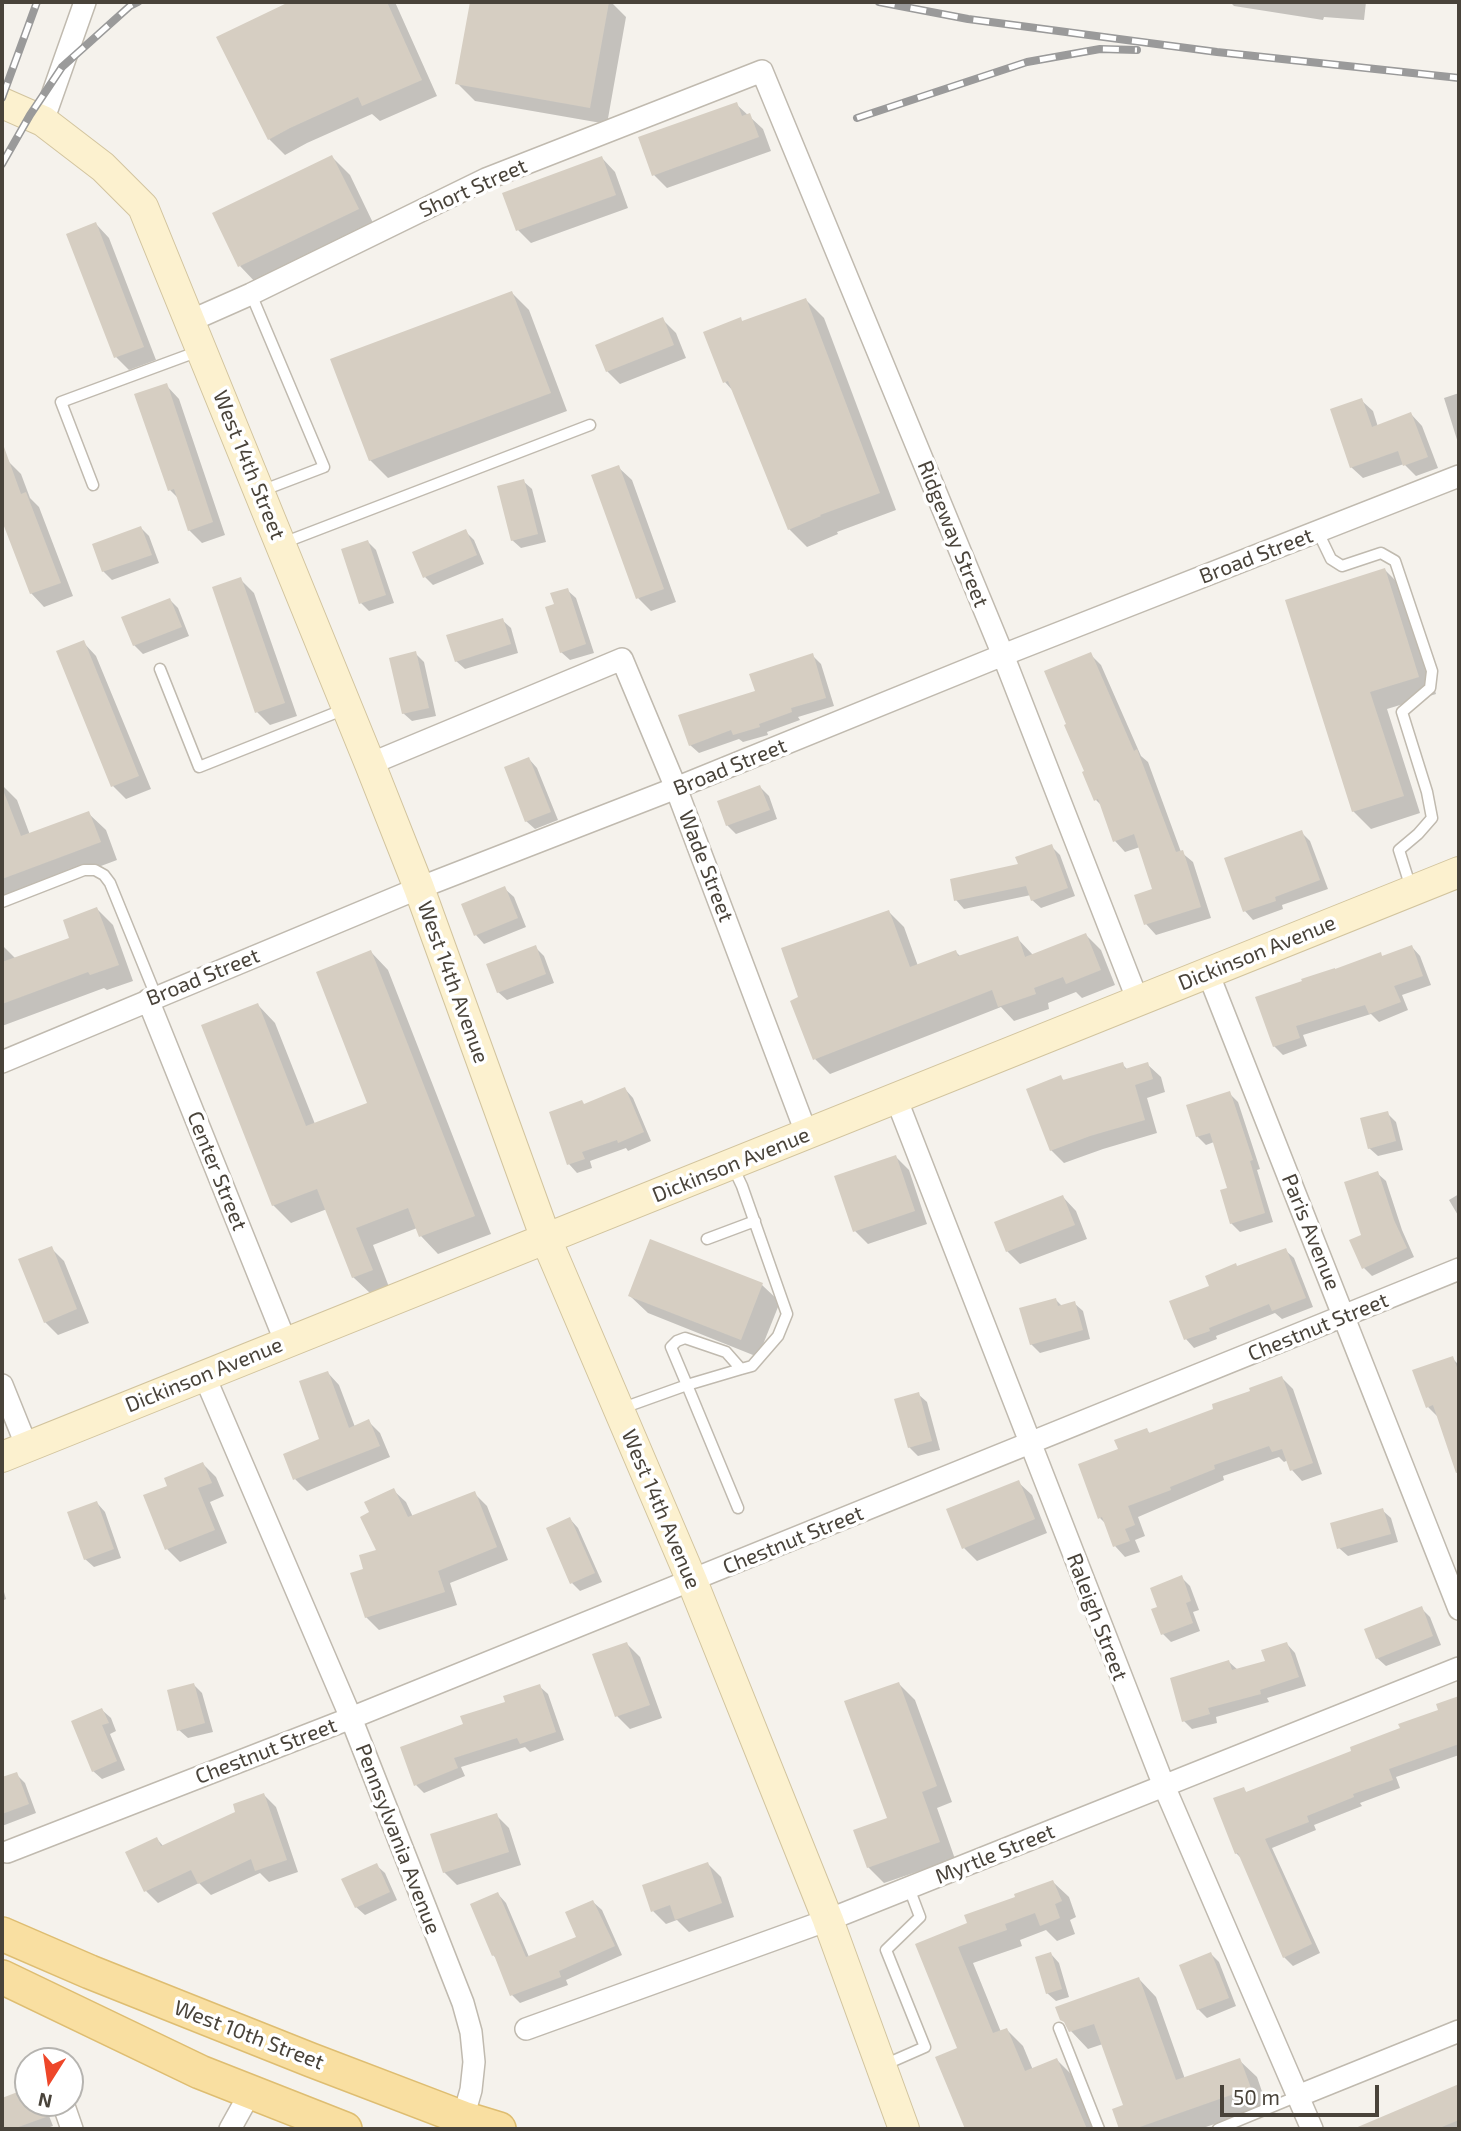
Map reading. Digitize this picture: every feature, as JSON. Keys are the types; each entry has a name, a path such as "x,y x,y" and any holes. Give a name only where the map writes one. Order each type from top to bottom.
{"main road":[{"name":"West 14th Street","path":"2,103 43,121 103,167 143,207 261,491 419,888"},
{"name":"Dickinson Avenue","path":"14,1452 1459,872"},
{"name":"West 14th Avenue","path":"419,888 546,1238 692,1581 828,1920 904,2129"},
{"name":"West 10th Street","path":"2,1934 173,2005 463,2118 499,2129"},
{"path":"2,1977 200,2072 345,2129"}],"street":[{"path":"43,121 85,2"},
{"name":"Short Street","path":"190,321 486,179 762,71"},
{"name":"Ridgeway Street","path":"762,71 1003,655 1138,1001"},
{"name":"Broad Street","path":"2,1062 419,888 1459,476"},
{"name":"Wade Street","path":"370,764 622,659 676,788 807,1135"},
{"name":"Paris Avenue","path":"1208,973 1459,1609"},
{"name":"Center Street","path":"152,998 286,1343"},
{"name":"Raleigh Street","path":"896,1098 1164,1786 1312,2129"},
{"name":"Chestnut Street","path":"7,1852 351,1718 1459,1269"},
{"name":"Pennsylvania Avenue","path":"204,1376 351,1718 463,2003 471,2032 474,2062 471,2090 463,2118"},
{"path":"2,1385 14,1452"},
{"name":"Myrtle Street","path":"526,2029 828,1920 1459,1668"},
{"path":"1298,2096 1459,2031"},
{"path":"230,2129 250,2093"}],"lane":[{"path":"251,294 324,467 261,491"},
{"path":"93,485 61,402 202,350"},
{"path":"281,544 590,425"},
{"path":"1318,532 1331,559 1342,566 1381,553 1395,561 1432,671 1430,688 1402,712 1427,792 1432,818 1399,850 1412,891"},
{"path":"160,669 199,767 348,708"},
{"path":"2,902 83,870 95,870 104,875 110,883 152,998"},
{"path":"620,1409 752,1366 778,1336 787,1314 732,1164"},
{"path":"707,1239 754,1221"},
{"path":"738,1508 671,1347 685,1338 726,1352 741,1369"},
{"path":"882,2066 925,2047 886,1950 920,1917 909,1888"},
{"path":"1059,2028 1099,2129"},
{"path":"1218,2129 1298,2096"}],"building":[{"path":"289,2 387,2 422,80 362,106 358,97 268,140 216,37"},
{"path":"470,2 609,2 590,108 455,84"},
{"path":"737,102 742,116 750,113 759,137 652,176 638,137"},
{"path":"332,155 359,209 238,267 212,213"},
{"path":"602,156 616,195 516,231 502,193"},
{"path":"96,222 144,347 114,358 66,234"},
{"path":"512,291 551,393 369,461 330,359"},
{"path":"806,298 880,493 788,530 728,381 723,383 703,332 741,317 742,321"},
{"path":"663,317 674,345 606,372 595,345"},
{"path":"167,383 213,522 188,531 174,489 168,491 134,394"},
{"path":"1362,398 1372,427 1411,412 1428,457 1403,466 1398,451 1350,468 1330,409"},
{"path":"2,447 21,494 26,492 61,583 30,594 2,521"},
{"path":"619,465 664,589 636,599 591,475"},
{"path":"524,479 538,534 511,541 497,486"},
{"path":"141,526 152,555 102,572 92,544"},
{"path":"466,529 477,555 423,578 412,552"},
{"path":"368,540 386,595 359,604 341,549"},
{"path":"1385,568 1419,677 1370,692 1404,796 1352,812 1285,600"},
{"path":"241,577 285,703 255,713 212,587"},
{"path":"568,588 586,644 560,653 545,607 554,604 550,593"},
{"path":"170,598 182,627 133,646 121,617"},
{"path":"503,618 511,644 455,662 446,635"},
{"path":"84,640 139,776 111,787 56,651"},
{"path":"416,651 429,708 402,714 389,658"},
{"path":"1091,652 1134,751 1137,749 1176,852 1183,850 1201,907 1144,925 1134,895 1152,889 1134,834 1113,842 1098,799 1094,801 1082,772 1084,771 1044,671"},
{"path":"813,653 826,698 791,708 792,712 759,724 760,727 733,735 731,730 689,746 678,715 755,691 749,674"},
{"path":"529,757 551,812 525,822 504,767"},
{"path":"760,785 770,810 726,826 717,801"},
{"path":"3,790 21,836 89,811 101,842 2,879"},
{"path":"1302,830 1320,880 1275,897 1276,901 1243,912 1224,858"},
{"path":"1052,844 1068,888 1031,901 1026,886 954,901 950,879 1018,864 1015,857"},
{"path":"505,886 518,918 474,936 461,904"},
{"path":"97,907 119,965 90,975 88,972 2,1004 2,962 69,938 63,920"},
{"path":"889,910 910,967 956,950 958,956 1018,936 1025,957 1086,933 1101,970 1066,984 1063,977 1034,988 1036,994 998,1007 992,990 813,1060 790,1001 798,997 781,948"},
{"path":"536,945 546,974 497,993 486,964"},
{"path":"1412,945 1423,976 1394,986 1401,1002 1369,1014 1365,1005 1296,1026 1300,1038 1273,1047 1255,997 1381,952 1382,956"},
{"path":"371,950 475,1216 419,1237 408,1208 356,1228 373,1270 352,1278 317,1189 272,1206 201,1025 258,1003 306,1126 367,1103 316,972"},
{"path":"1123,1062 1125,1069 1148,1062 1153,1079 1135,1085 1145,1120 1050,1151 1026,1089 1061,1075 1063,1080"},
{"path":"625,1087 644,1132 618,1143 617,1140 582,1152 585,1159 567,1165 549,1112 582,1100 584,1104"},
{"path":"1230,1091 1253,1160 1250,1161 1265,1213 1230,1224 1220,1190 1227,1188 1210,1133 1196,1137 1186,1105"},
{"path":"1388,1111 1396,1141 1368,1149 1360,1118"},
{"path":"896,1155 915,1211 853,1232 834,1176"},
{"path":"1378,1171 1394,1220 1407,1248 1362,1269 1349,1240 1361,1235 1344,1182"},
{"path":"1063,1195 1075,1225 1006,1252 994,1222"},
{"path":"650,1239 763,1283 741,1340 628,1296"},
{"path":"52,1246 77,1309 44,1323 18,1259"},
{"path":"1286,1248 1306,1298 1272,1311 1269,1304 1184,1340 1169,1301 1209,1286 1205,1276 1236,1263 1237,1266"},
{"path":"1056,1298 1058,1306 1075,1301 1083,1330 1030,1345 1019,1308"},
{"path":"1453,1356 1459,1373 1459,1472 1456,1473 1433,1405 1426,1408 1412,1370"},
{"path":"328,1371 349,1428 369,1419 380,1446 293,1480 283,1454 319,1439 299,1381"},
{"path":"1282,1376 1313,1463 1290,1471 1282,1449 1272,1452 1269,1446 1214,1465 1215,1469 1170,1487 1171,1490 1128,1506 1135,1525 1125,1529 1130,1541 1113,1547 1102,1517 1098,1519 1078,1464 1118,1449 1114,1440 1147,1428 1149,1433 1213,1409 1212,1404"},
{"path":"919,1392 932,1441 908,1448 894,1399"},
{"path":"203,1462 212,1483 198,1488 215,1530 165,1550 143,1495 167,1486 164,1478"},
{"path":"1019,1480 1035,1519 962,1549 946,1509"},
{"path":"394,1488 408,1517 475,1491 497,1547 438,1571 445,1592 365,1618 350,1573 363,1569 359,1555 376,1550 360,1517 369,1512 364,1502"},
{"path":"97,1501 114,1549 84,1560 67,1512"},
{"path":"1383,1508 1391,1534 1337,1549 1330,1523"},
{"path":"570,1517 595,1573 570,1584 546,1528"},
{"path":"1182,1575 1191,1601 1186,1603 1193,1623 1161,1635 1151,1609 1157,1607 1150,1588"},
{"path":"1422,1606 1433,1636 1376,1659 1364,1629"},
{"path":"627,1642 650,1705 615,1717 592,1654"},
{"path":"1287,1642 1299,1677 1260,1690 1261,1694 1208,1708 1210,1714 1182,1722 1170,1678 1229,1660 1232,1670 1265,1661 1261,1650"},
{"path":"899,1682 937,1786 922,1792 940,1842 867,1868 853,1830 887,1818 844,1701"},
{"path":"194,1683 205,1723 177,1731 167,1690"},
{"path":"540,1684 556,1732 520,1744 517,1738 454,1758 458,1768 414,1786 400,1747 463,1724 460,1716 505,1702 503,1696"},
{"path":"1459,1696 1459,1744 1389,1769 1393,1780 1353,1794 1354,1797 1307,1816 1309,1822 1265,1839 1312,1944 1283,1958 1238,1853 1235,1854 1213,1798 1244,1787 1246,1792 1351,1751 1350,1747 1400,1728 1398,1724 1438,1710 1436,1704"},
{"path":"102,1708 109,1723 102,1725 117,1761 92,1772 71,1721"},
{"path":"17,1772 29,1804 2,1814 2,1777"},
{"path":"264,1793 287,1860 255,1871 251,1859 198,1884 191,1870 144,1892 125,1852 157,1837 161,1846 235,1812 233,1804"},
{"path":"497,1813 509,1852 443,1873 430,1834"},
{"path":"708,1862 722,1903 675,1920 670,1905 651,1912 642,1885"},
{"path":"377,1863 390,1892 355,1908 341,1879"},
{"path":"1053,1880 1062,1901 1055,1904 1060,1918 1040,1926 1035,1913 1005,1924 1007,1930 958,1947 993,2033 1007,2028 1025,2071 1057,2058 1087,2129 965,2129 935,2057 957,2048 915,1944 967,1923 964,1915"},
{"path":"498,1892 526,1957 576,1937 565,1912 593,1900 615,1946 559,1971 561,1977 510,1996 470,1904"},
{"path":"1051,1952 1062,1989 1046,1994 1035,1957"},
{"path":"1211,1952 1229,1998 1197,2010 1179,1965"},
{"path":"1139,1977 1176,2080 1240,2058 1251,2088 1134,2129 1119,2129 1112,2109 1123,2105 1094,2024 1069,2032 1055,2007"},
{"path":"1459,2084 1459,2120 1437,2129 1353,2129"},
{"path":"14,2093 14,2117 46,2117 13,2129 2,2129 2,2098"}],"railway":[{"path":"2,98 37,2"},
{"path":"2,164 62,67 130,6 138,2"},
{"path":"879,2 968,19 1217,52 1459,78"},
{"path":"857,118 1027,62 1100,49 1137,50"}]}
